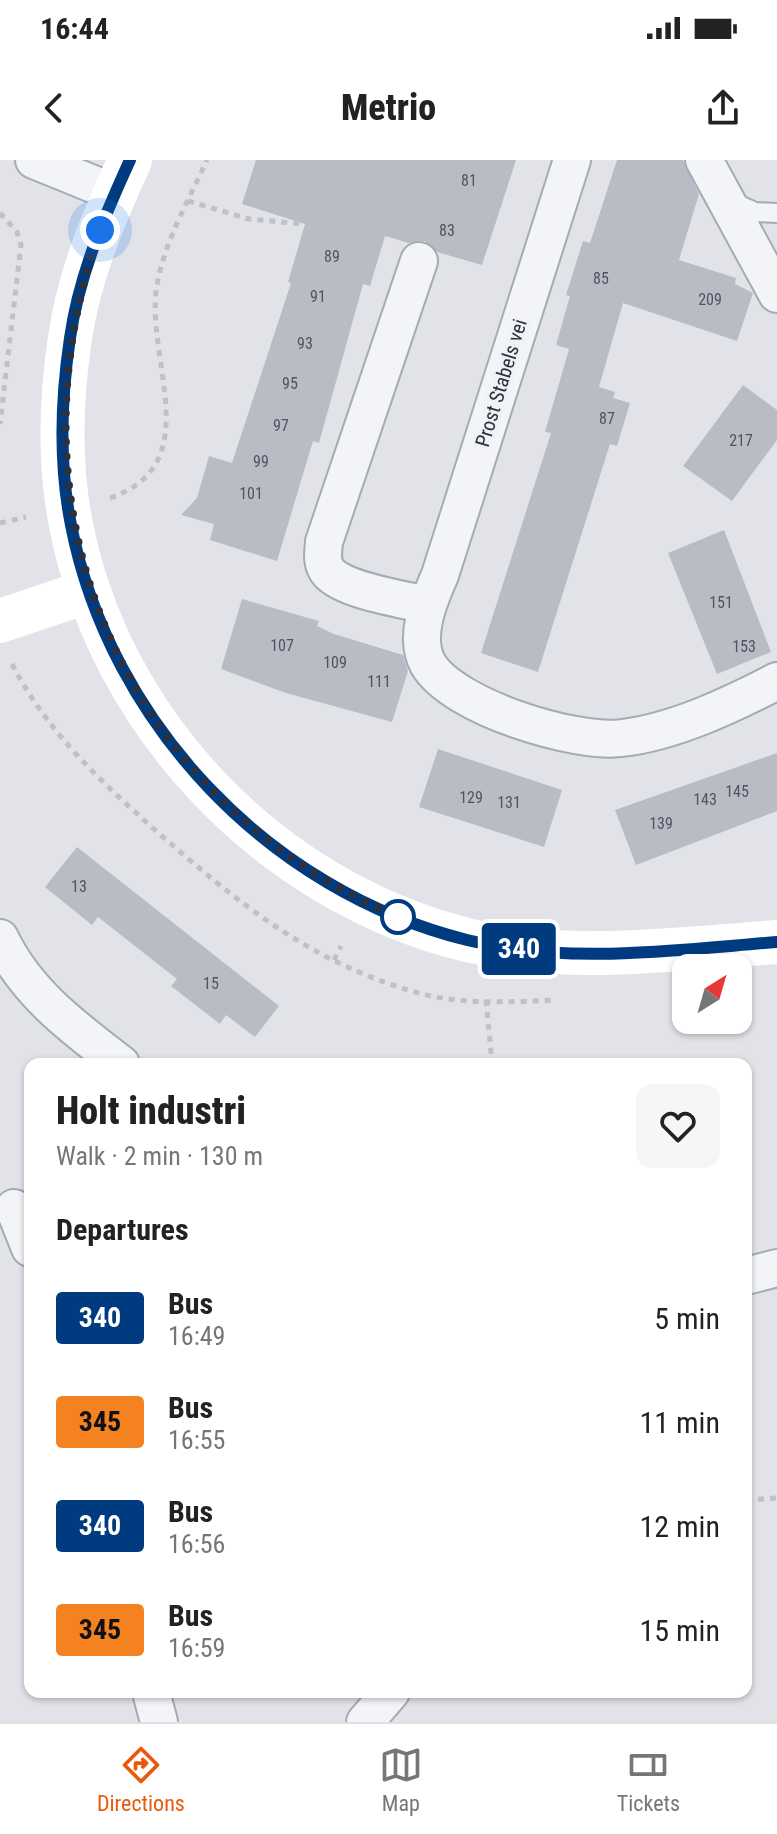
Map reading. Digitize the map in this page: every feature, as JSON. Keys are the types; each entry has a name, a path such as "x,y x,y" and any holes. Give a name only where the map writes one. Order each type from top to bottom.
{"street":[{"path":"34,160 122,176 78,298 70,337 63,411 63,459 70,522 89,591 135,689 191,771 262,837 296,862 364,902 431,929 511,948 616,953 777,942"},
{"name":"Prost Stabels vei","path":"572,160 440,575 427,605 423,645 428,664 476,704 533,725 591,739 623,738 671,725 748,696 777,681"},
{"path":"704,160 777,294"},
{"path":"419,261 324,542 323,562 329,574 357,588 427,605"},
{"path":"0,621 89,591"},
{"path":"0,938 12,963 38,994 74,1028 113,1058"},
{"path":"15,1207 24,1232"},
{"path":"752,1274 777,1268"},
{"path":"153,1698 159,1722"},
{"path":"365,1722 386,1698"}],"lane":[{"path":"724,199 755,212 777,213"}],"path":[{"path":"106,500 143,483 161,456 165,417 156,337 157,291 171,239 207,160"},
{"path":"188,201 249,219 304,224"},
{"path":"0,213 17,232 21,245 0,424"},
{"path":"0,523 34,515"},
{"path":"334,960 341,946"},
{"path":"486,1000 490,1058"},
{"path":"752,1500 777,1498"}],"building":[{"path":"256,160 516,160 482,265 437,252 425,241 409,243 385,236 370,286 363,284 319,443 313,441 277,561 210,540 214,524 181,515 197,498 209,456 232,463 291,283 288,282 305,224 242,204"},
{"path":"617,160 683,160 699,194 679,260 736,278 735,284 753,293 737,341 623,303 599,387 615,392 613,398 630,403 617,446 610,444 538,672 481,653 551,433 545,432 569,349 556,345 570,296 566,295 583,241 590,243"},
{"path":"743,385 777,410 777,440 732,501 683,466"},
{"path":"724,530 771,652 717,674 668,553"},
{"path":"242,599 319,621 317,626 334,634 403,655 408,671 392,722 286,693 221,669"},
{"path":"438,749 562,790 544,847 419,807"},
{"path":"777,753 777,811 636,865 615,810"},
{"path":"77,847 279,1006 255,1037 226,1015 220,1024 171,986 177,979 98,917 92,925 45,887"}],"bus line":[{"name":"340","path":"130,160 86,266 78,298 66,369 63,459 70,522 89,591 135,689 191,771 262,837 324,880 398,917 467,940 511,948 616,953 777,942"}],"route":[{"path":"100,230 86,266 70,337 63,411 63,459 70,522 78,556 108,636 161,731 191,771 222,803 296,862 364,902 398,917"}]}
